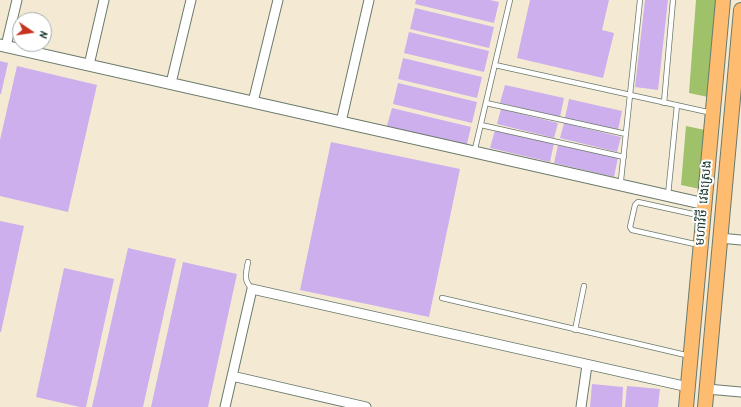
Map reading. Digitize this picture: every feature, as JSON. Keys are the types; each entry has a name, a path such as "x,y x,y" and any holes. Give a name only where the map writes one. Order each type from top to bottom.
{"main road":[{"name":"មហាវិថី វេងស្រេង","path":"686,407 723,0"},
{"name":"មហាវិថី វេងស្រេង","path":"705,407 720,238 737,93 741,10"}],"street":[{"path":"18,0 3,46 668,196 704,210"},
{"path":"89,65 104,0"},
{"path":"171,83 191,0"},
{"path":"254,102 278,0"},
{"path":"341,122 369,0"},
{"path":"720,238 741,240"},
{"path":"225,407 252,289 688,387"},
{"path":"582,407 586,365"},
{"path":"232,376 366,407"},
{"path":"707,389 741,392"}],"lane":[{"path":"475,149 510,0"},
{"path":"622,180 640,0"},
{"path":"664,103 673,0"},
{"path":"495,65 713,114"},
{"path":"486,103 626,134"},
{"path":"668,196 677,106"},
{"path":"481,125 624,157"},
{"path":"701,246 632,230 630,227 635,205 638,202 704,210"},
{"path":"248,262 245,277 248,285 252,289"},
{"path":"575,330 584,286"},
{"path":"442,298 691,357"}],"green space":[{"path":"696,0 717,0 708,97 689,93"},
{"path":"686,126 705,130 700,189 681,185"}],"building":[{"path":"416,0 490,0 499,2 494,23 415,4"},
{"path":"530,0 609,0 602,30 614,33 603,78 517,58"},
{"path":"645,0 668,0 658,90 635,87"},
{"path":"415,8 494,27 489,48 410,29"},
{"path":"409,32 489,51 484,72 404,53"},
{"path":"403,58 482,77 477,98 398,79"},
{"path":"0,61 8,63 1,94 0,94"},
{"path":"17,66 97,85 68,212 0,196 0,140"},
{"path":"398,83 477,102 472,123 393,104"},
{"path":"505,85 564,98 560,117 500,103"},
{"path":"569,99 622,111 618,130 565,118"},
{"path":"392,108 471,127 466,148 386,129"},
{"path":"501,109 558,123 554,138 497,124"},
{"path":"564,123 621,137 617,152 560,138"},
{"path":"495,130 554,143 550,162 490,148"},
{"path":"331,142 460,169 429,317 300,290"},
{"path":"558,145 618,158 614,177 554,163"},
{"path":"0,221 24,226 1,332 0,332"},
{"path":"128,248 176,259 143,407 92,407"},
{"path":"183,262 237,274 208,407 151,407"},
{"path":"64,268 114,279 86,407 36,397"},
{"path":"592,384 623,387 622,407 590,407"},
{"path":"627,386 660,389 658,407 625,407"}]}
